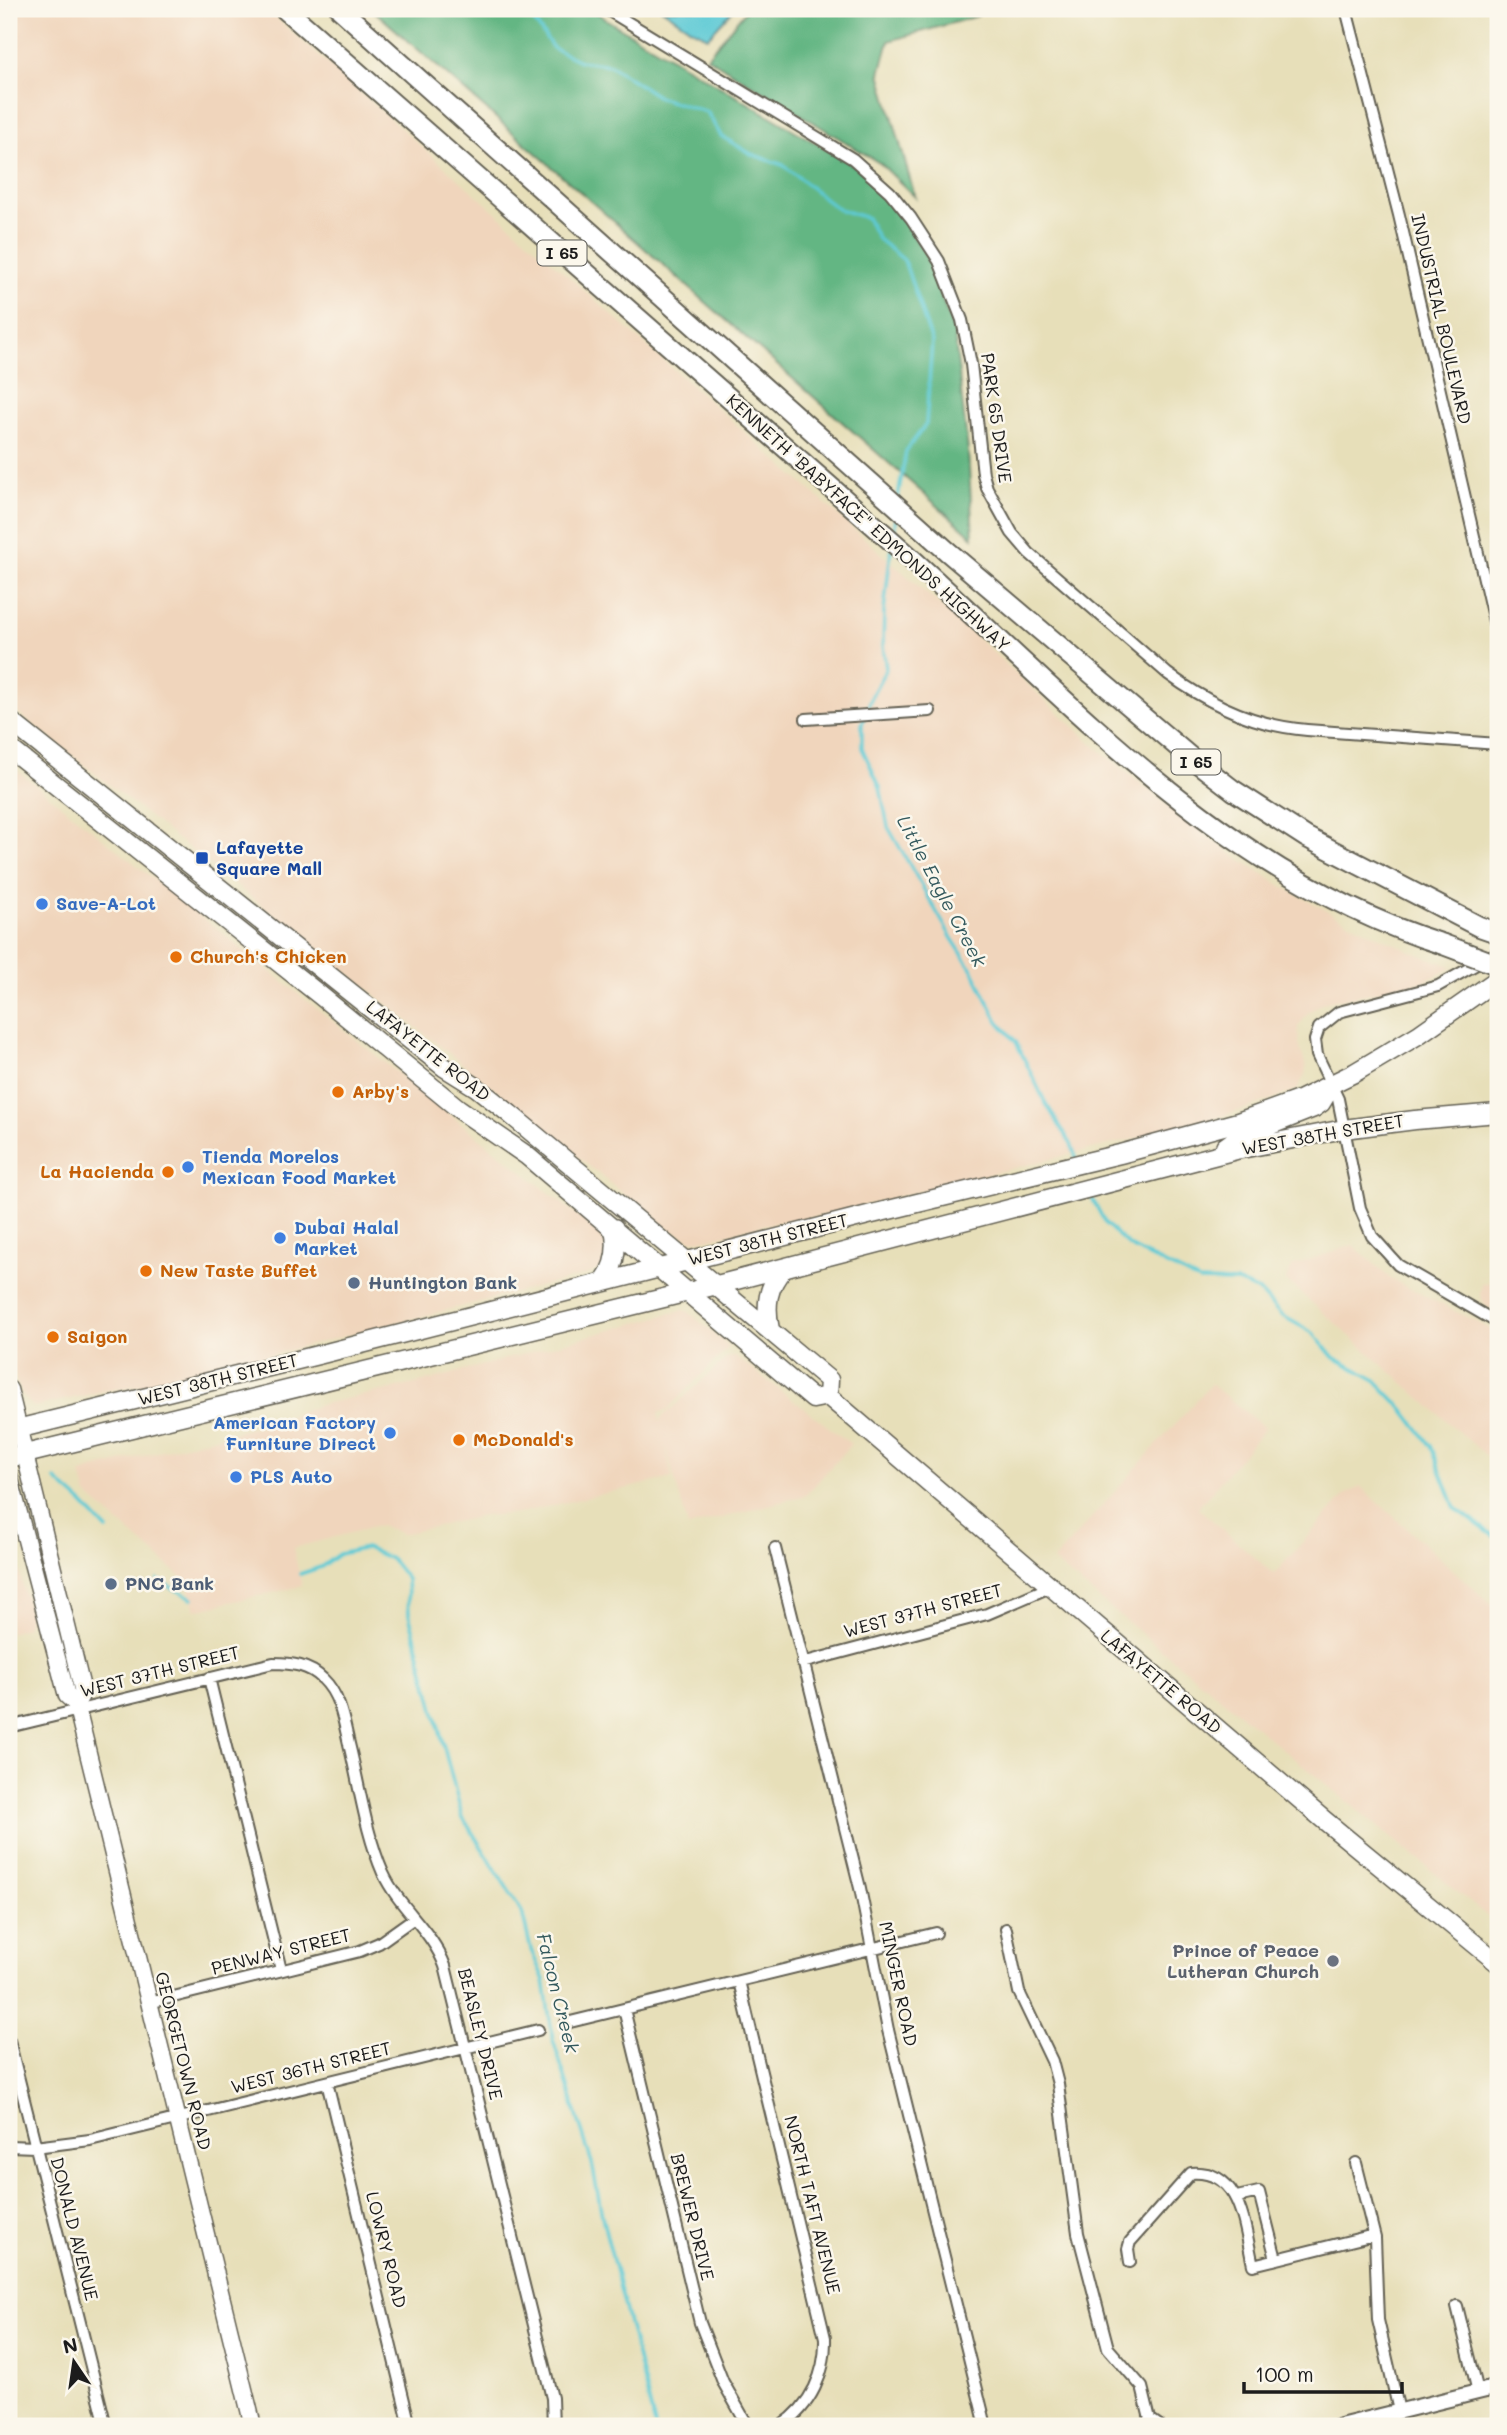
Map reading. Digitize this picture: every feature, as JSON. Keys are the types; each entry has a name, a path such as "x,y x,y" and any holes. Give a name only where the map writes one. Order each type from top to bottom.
{"highway":[{"name":"KENNETH \"BABYFACE\" EDMONDS HIGHWAY","path":"285,9 840,496 1139,767 1220,830 1284,872 1397,930 1498,965"},
{"name":"KENNETH \"BABYFACE\" EDMONDS HIGHWAY","path":"340,9 947,551 1168,739 1233,790 1307,837 1478,926 1498,933"}],"main road":[{"name":"LAFAYETTE ROAD","path":"9,720 444,1066 476,1087 688,1261 829,1380 828,1396"},
{"name":"LAFAYETTE ROAD","path":"9,748 449,1100 526,1155 814,1399 828,1396"},
{"name":"WEST 38TH STREET","path":"14,1430 1120,1154 1238,1122 1280,1108 1332,1085 1418,1035 1498,979"},
{"path":"1210,1157 1236,1139 1314,1108 1321,1103 1332,1085"},
{"name":"WEST 38TH STREET","path":"17,1456 785,1268 1210,1157 1344,1129 1498,1113"},
{"path":"604,1281 611,1272 615,1256 614,1228"},
{"path":"770,1330 768,1298 776,1277 785,1268"},
{"path":"327,1380 338,1362 411,1341 429,1326"},
{"path":"241,1401 262,1385 305,1372 314,1356"},
{"name":"GEORGETOWN ROAD","path":"9,1389 17,1456 83,1692 77,1708"},
{"name":"LAFAYETTE ROAD","path":"828,1396 1324,1820 1498,1963"},
{"name":"GEORGETOWN ROAD","path":"9,1475 67,1696 77,1708 253,2426"}],"street":[{"name":"PARK 65 DRIVE","path":"606,9 853,159 890,192 939,261 960,311 970,353 983,474 992,501 1012,533 1029,552 1168,674 1221,707 1277,726 1498,744"},
{"name":"INDUSTRIAL BOULEVARD","path":"1346,9 1399,215 1498,639"},
{"path":"806,719 930,711"},
{"path":"1498,952 1438,986 1345,1009 1319,1028 1315,1047 1338,1099 1360,1208 1370,1231 1398,1265 1498,1324"},
{"name":"MINGER ROAD","path":"775,1548 860,1888 886,2019 986,2426"},
{"name":"WEST 37TH STREET","path":"802,1663 987,1614 1050,1587"},
{"name":"WEST 37TH STREET","path":"9,1727 77,1708 283,1662 300,1665 318,1674"},
{"name":"BEASLEY DRIVE","path":"318,1674 332,1690 340,1708 382,1869 399,1900 428,1934 444,1962 552,2398 554,2426"},
{"path":"209,1678 281,1970"},
{"name":"PENWAY STREET","path":"149,2003 366,1949 414,1918"},
{"path":"1006,1929 1020,1992 1052,2061 1058,2084 1078,2233 1108,2348 1142,2387 1152,2424"},
{"path":"566,2023 936,1933"},
{"name":"NORTH TAFT AVENUE","path":"739,1981 824,2328 824,2362 816,2385 798,2413 781,2426"},
{"name":"BREWER DRIVE","path":"624,2009 700,2323 723,2382 748,2426"},
{"name":"WEST 36TH STREET","path":"9,2146 35,2147 90,2140 538,2030"},
{"name":"DONALD AVENUE","path":"9,2040 106,2426"},
{"name":"LOWRY ROAD","path":"327,2082 410,2426"},
{"path":"1356,2162 1374,2235 1378,2320 1399,2411"},
{"path":"1130,2262 1130,2242 1191,2173 1206,2171 1219,2178 1237,2197 1253,2265 1374,2235"},
{"path":"1237,2197 1259,2192 1276,2259"},
{"path":"1457,2306 1478,2392"},
{"path":"1340,2426 1498,2387"}],"shaded area":[{"name":"Lafayette Square Mall","path":"9,9 266,9 984,644 1097,748 1166,804 1230,853 1283,887 1350,923 1453,967 1424,982 1322,1003 1308,1013 1298,1027 1299,1045 1306,1067 1297,1090 1248,1108 1177,1130 820,1216 764,1225 708,1239 690,1240 664,1227 492,1087 9,706"},
{"path":"9,764 607,1239 610,1250 603,1267 589,1274 168,1381 104,1391 33,1407 16,1381 9,1353"},
{"path":"1353,1245 1391,1279 1498,1333 1498,1466 1286,1280 1292,1266"},
{"path":"1498,1280 1498,1313 1485,1306 1480,1294 1482,1284"},
{"path":"683,1310 689,1312 729,1347 666,1411 658,1413 660,1422 661,1418 727,1358 735,1356 851,1444 806,1495 688,1527 665,1444 672,1478 519,1513 482,1516 402,1534 381,1525 293,1548 302,1586 195,1610 187,1582 87,1495 81,1475 89,1470 275,1422 323,1404 419,1383"},
{"path":"1211,1384 1265,1428 1198,1508 1274,1574 1346,1494 1361,1487 1492,1605 1498,1598 1498,1925 1053,1561"},
{"path":"9,1529 30,1614 26,1628 9,1633"}],"green space":[{"path":"372,9 592,9 858,168 885,193 925,253 954,332 968,451 973,537"},
{"path":"747,9 984,9 977,16 889,41 880,73 915,197 881,164 707,57"}],"water":[{"path":"662,9 734,9 708,37"}],"waterway":[{"name":"Little Eagle Creek","path":"514,9 524,12 553,48 580,61 610,65 660,98 707,112 721,136 751,154 783,165 838,209 867,218 878,239 904,260 932,342 926,424 906,451 898,497"},
{"name":"Little Eagle Creek","path":"894,532 896,515"},
{"name":"Little Eagle Creek","path":"891,550 884,611 883,645 886,669 873,693 862,724 862,748 880,787 888,827 973,971 998,1021 1016,1042 1077,1160"},
{"name":"Little Eagle Creek","path":"1089,1193 1106,1224 1129,1246 1199,1281 1237,1282 1259,1291 1281,1315 1313,1333 1333,1357 1374,1379 1403,1409 1431,1446 1455,1508 1498,1539"},
{"name":"Falcon Creek","path":"56,1480 107,1530"},
{"name":"Falcon Creek","path":"300,1574 321,1567 339,1554 366,1548 391,1559 407,1579 409,1614 462,1816 522,1912 531,1950 544,1980 553,2040 592,2163 603,2221 655,2426"},
{"name":"Falcon Creek","path":"158,1580 192,1598"}],"place":[{"name":"Lafayette Square Mall","path":"202,858"},
{"name":"Save-A-Lot","path":"42,904"},
{"name":"Church's Chicken","path":"176,957"},
{"name":"Arby's","path":"338,1092"},
{"name":"Tienda Morelos Mexican Food Market","path":"188,1167"},
{"name":"La Hacienda","path":"168,1172"},
{"name":"Dubai Halal Market","path":"280,1238"},
{"name":"New Taste Buffet","path":"146,1271"},
{"name":"Huntington Bank","path":"354,1283"},
{"name":"Saigon","path":"53,1337"},
{"name":"American Factory Furniture Direct","path":"390,1433"},
{"name":"McDonald's","path":"459,1440"},
{"name":"PLS Auto","path":"236,1477"},
{"name":"PNC Bank","path":"111,1584"},
{"name":"Prince of Peace Lutheran Church","path":"1333,1961"}]}
